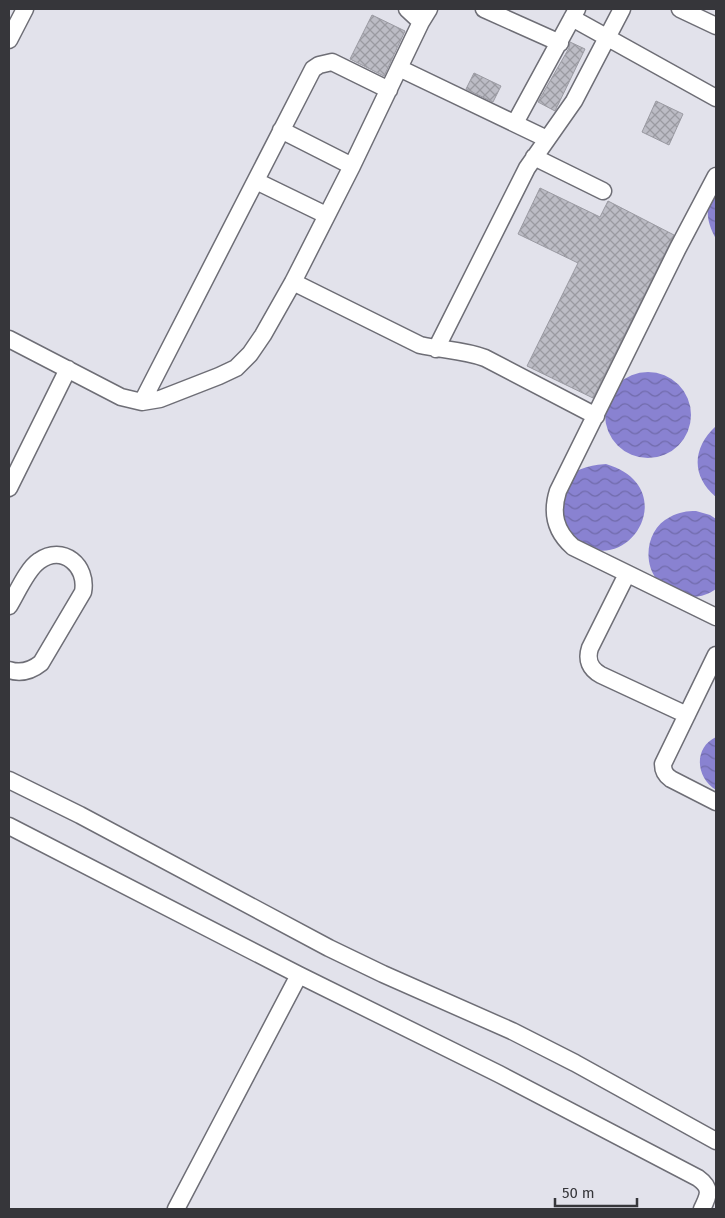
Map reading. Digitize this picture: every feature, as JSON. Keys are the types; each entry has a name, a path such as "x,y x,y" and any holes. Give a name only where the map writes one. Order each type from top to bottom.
{"lane":[{"path":"9,40 25,9"},
{"path":"9,339 122,397 142,402 160,399 228,373 236,368 250,354 263,335 293,282 400,68 425,15 407,9"},
{"path":"484,9 560,43"},
{"path":"436,349 534,157 574,101 622,9"},
{"path":"680,9 716,26"},
{"path":"515,123 575,13 607,37 716,98"},
{"path":"142,402 310,75 319,64 332,62 389,90"},
{"path":"400,68 547,139"},
{"path":"281,130 352,166"},
{"path":"534,157 603,191"},
{"path":"716,176 678,248 558,490 555,500 555,521 565,540 573,547 716,617"},
{"path":"256,181 326,215"},
{"path":"293,282 420,345 436,349 460,350 485,358 596,416"},
{"path":"9,488 68,369"},
{"path":"9,606 35,564 47,557 61,556 67,558 78,566 82,572 84,579 83,592 41,664 25,672 9,670"},
{"path":"627,574 590,648 588,654 590,664 596,673 687,715"},
{"path":"716,655 663,764 666,776 716,802"},
{"path":"9,780 80,815 329,948 512,1031 575,1063 716,1141"},
{"path":"9,826 499,1074 698,1178 705,1183 708,1191 702,1209"},
{"path":"176,1209 299,974"}],"water":[{"path":"716,186 716,239 708,219 708,206"},
{"path":"648,372 664,375 672,379 684,391 688,399 691,415 688,431 684,439 672,451 664,455 648,458 632,455 624,451 612,439 608,431 605,415 608,399 612,391 624,379 632,375"},
{"path":"716,426 716,497 702,480 698,462 702,443"},
{"path":"606,464 629,475 641,490 645,507 641,524 632,538 617,548 600,551 578,543 560,523 564,491 573,473 595,465"},
{"path":"696,511 716,519 716,589 705,595 689,597 678,594 659,582 652,572 648,555 652,537 662,522 677,514"},
{"path":"716,737 716,790 704,778 700,763 703,748"}],"building":[{"path":"372,15 405,31 384,76 350,59"},
{"path":"570,42 585,49 555,111 538,102 569,48"},
{"path":"474,73 501,86 493,102 466,89"},
{"path":"656,101 683,114 669,145 642,132"},
{"path":"540,188 600,217 608,201 674,235 593,398 527,366 578,263 518,234"}]}
